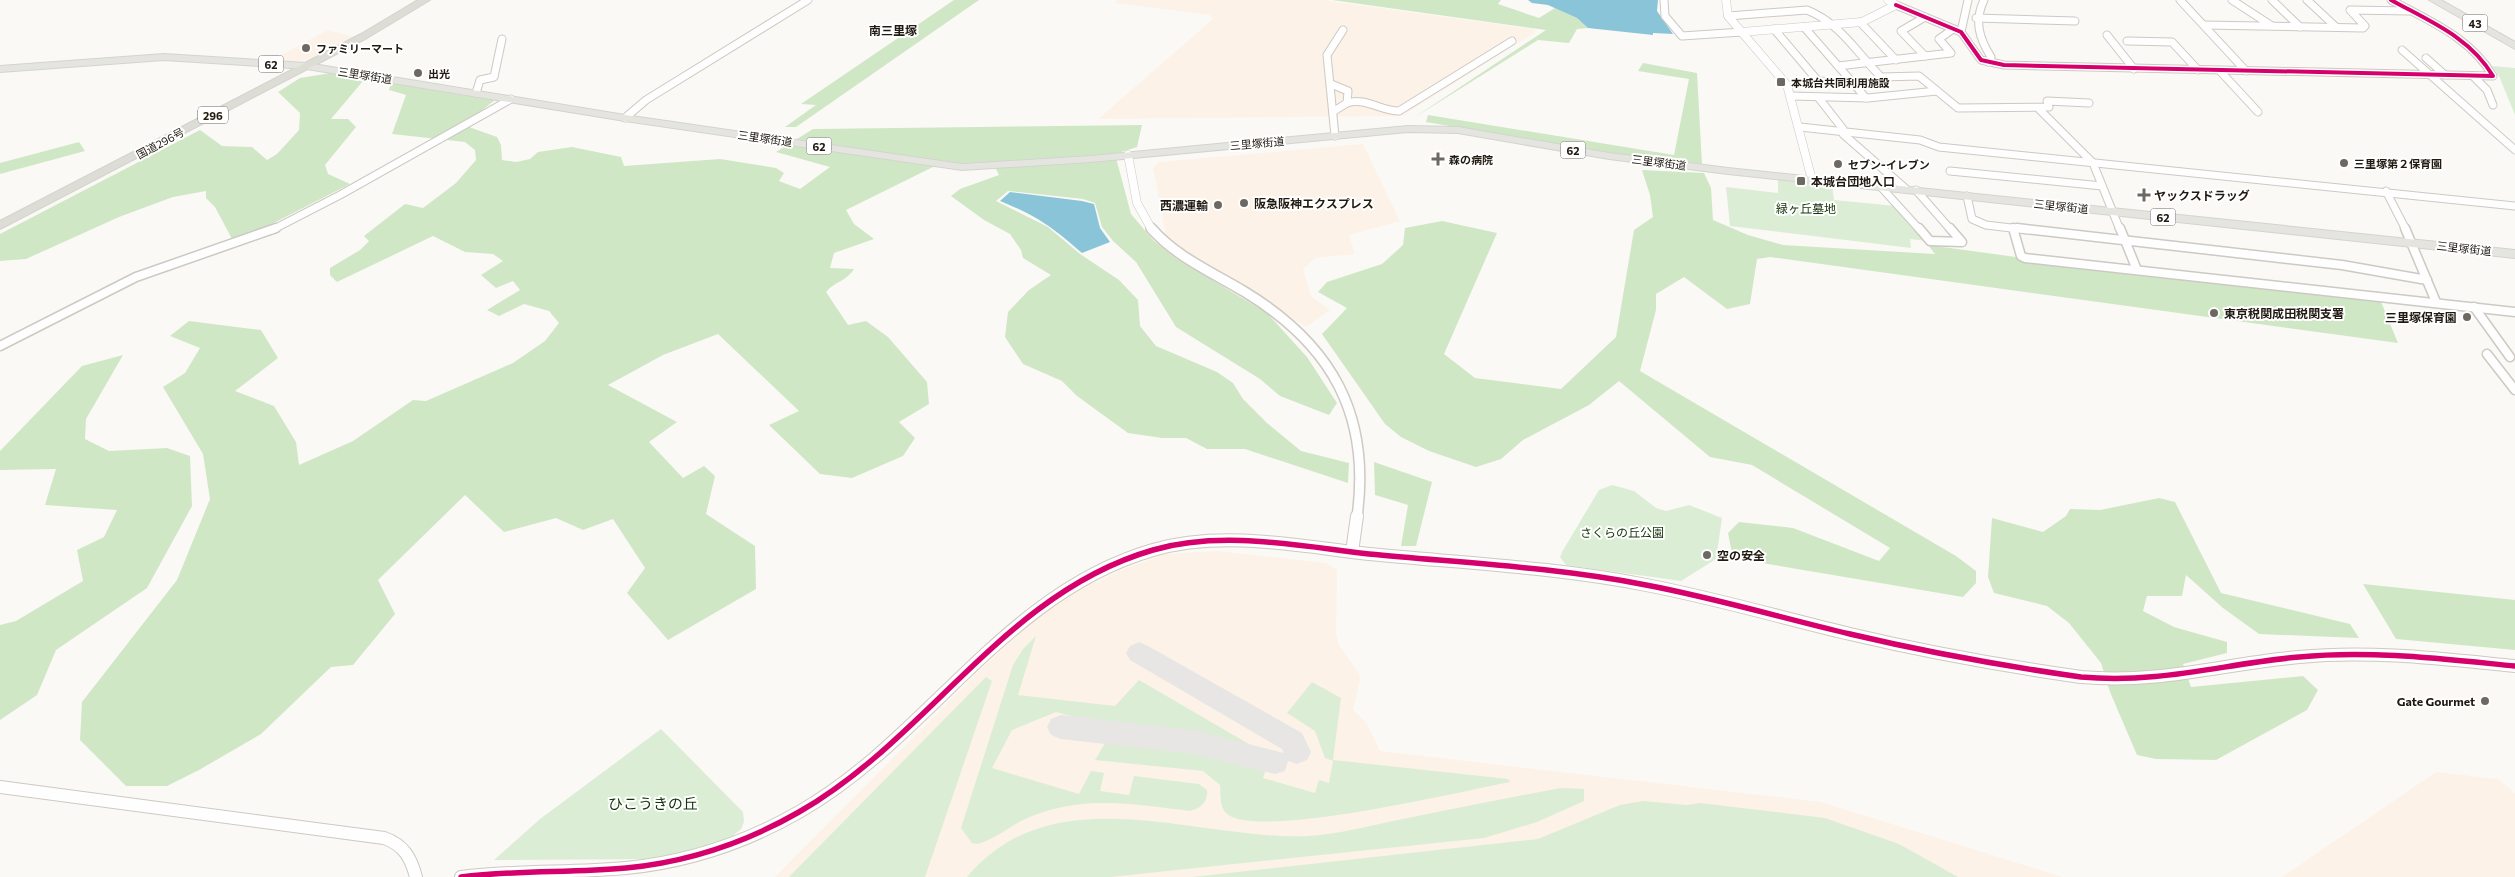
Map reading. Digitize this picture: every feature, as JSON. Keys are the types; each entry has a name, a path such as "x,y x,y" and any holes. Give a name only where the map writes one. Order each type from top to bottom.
{"highway":[{"name":"国道296号","path":"0,226 379,28 425,0"}],"main road":[{"name":"43","path":"2438,1 2515,46"},
{"name":"三里塚街道","path":"0,69 164,57 307,66 625,118 962,167 1128,155 1408,129 1458,130 1609,156 1812,180 2515,254"}],"street":[{"path":"625,118 646,100 808,0"},
{"path":"1664,0 1665,16 1682,36 1860,22 1869,20 1896,5"},
{"path":"1726,0 1728,16 1783,79 1791,96 1812,180"},
{"path":"1888,0 1961,32 1979,58 1988,62 2010,66 2473,76 2493,74 2478,55 2462,41 2392,0"},
{"path":"1961,32 1963,29 1963,12 1968,0"},
{"path":"1984,0 1976,18 1979,35 1991,57 1988,62"},
{"path":"2180,0 2246,71"},
{"path":"2232,0 2272,26"},
{"path":"2272,0 2300,27"},
{"path":"2307,0 2336,27"},
{"path":"1728,16 1807,10 1832,24 1883,78 1919,76 1958,108 2038,108 2050,106 2047,101 2089,103"},
{"path":"2204,25 2365,27 2350,10 2409,11"},
{"path":"1925,17 1901,31 1925,56"},
{"path":"1976,18 2075,22"},
{"path":"1860,22 1896,60"},
{"path":"1804,27 1866,98"},
{"path":"1774,29 1818,81 1853,83"},
{"path":"1838,66 1952,52 1939,39 1953,29"},
{"path":"1335,136 1328,55 1343,30"},
{"path":"2107,35 2134,68"},
{"path":"476,93 480,80 494,77 502,39"},
{"path":"1334,111 1347,103 1360,100 1384,111 1399,111 1512,41"},
{"path":"2127,41 2172,42 2198,70"},
{"path":"2402,50 2515,150"},
{"path":"2426,58 2445,75"},
{"path":"2220,71 2258,112"},
{"path":"2473,76 2487,90 2493,105"},
{"path":"1331,84 1348,91 1347,103"},
{"path":"1791,96 1866,98 1937,91"},
{"path":"1818,97 1843,129 1843,132 1911,190 1962,242 1930,241 1881,187"},
{"path":"0,346 136,277 277,228 340,195 511,99"},
{"path":"2038,108 2093,163 2137,270"},
{"path":"1800,128 1920,140 1939,147 2515,206"},
{"path":"1128,155 1137,204 1142,217 1157,236 1178,253 1239,288 1282,316 1302,334 1333,374 1349,406 1359,446 1360,493 1352,552"},
{"path":"1950,171 2102,186"},
{"path":"2387,192 2412,242 2436,302"},
{"path":"1967,196 1972,219 1986,226 2342,265 2427,280"},
{"path":"2013,228 2022,256 2025,258 2515,312"},
{"path":"2474,307 2512,357"},
{"path":"2512,357 2487,354 2515,390"},
{"path":"461,877 500,871 619,869 656,864 691,856 757,834 817,801 856,774 982,653 1028,613 1086,576 1120,561 1152,550 1204,542 1244,542 1602,577 1674,591 1886,642 2086,678 2145,679 2188,675 2301,657 2359,654 2392,655 2515,666"},
{"path":"0,787 384,838 399,844 408,853 416,877"}],"shaded area":[{"path":"1117,0 1323,0 1534,29 1536,32 1402,116 1098,119 1213,19 1210,15 1115,3"},
{"path":"328,30 357,38 314,59 292,62 276,61 281,55"},
{"path":"1363,144 1400,221 1349,235 1355,254 1315,258 1303,269 1311,296 1330,310 1306,327 1239,282 1177,246 1166,235 1153,168 1159,162"},
{"path":"1217,551 1326,563 1337,570 1336,634 1339,645 1359,673 1360,680 1353,710 1366,722 1380,751 1821,802 2063,877 775,877 976,674 1030,623 1071,594 1124,569 1166,554"},
{"path":"2436,772 2498,779 2515,793 2515,877 2282,877"}],"green space":[{"path":"954,0 979,0 796,127 785,127 816,105 801,104"},
{"path":"1332,0 1501,0 1498,4 1539,18 1555,8 1577,18 1588,28 1577,29 1569,43 1538,40 1412,119 1546,30"},
{"path":"1643,63 1697,73 1702,164 1615,154 1426,122 1428,115 1674,155 1689,79 1638,71"},
{"path":"2492,66 2515,68 2515,115 2499,76"},
{"path":"331,73 363,81 331,119 348,119 356,127 325,165 328,174 350,184 260,230 232,239 215,207 206,198 206,191 173,197 119,217 26,259 0,261 0,234 200,130 222,146 252,147 267,160 277,154 299,130 300,113 278,92 300,78"},
{"path":"391,83 495,100 481,111 469,127 497,137 501,145 502,160 516,162 530,159 538,152 572,147 621,157 624,166 720,159 776,168 784,173 779,181 800,189 830,167 776,152 813,129 1142,125 1137,147 1115,154 1131,214 1154,241 1177,259 1267,313 1307,357 1337,403 1329,415 1280,396 1260,379 1176,327 1136,262 1113,241 1102,227 1095,203 1083,199 1008,191 996,201 1048,227 1080,254 1119,280 1138,300 1140,326 1156,346 1217,372 1233,383 1243,399 1267,423 1301,451 1349,463 1348,483 1245,449 1207,449 1186,438 1162,438 1128,433 1077,396 1062,381 1023,364 1005,337 1008,312 1029,290 1051,275 1023,258 1021,250 1010,234 984,220 951,196 960,189 999,175 995,167 941,163 846,210 854,224 874,239 834,253 830,268 854,269 848,276 833,285 826,292 848,325 866,321 888,337 927,382 929,404 899,422 915,438 903,456 852,478 820,474 769,425 799,411 718,334 663,355 608,385 677,422 649,442 683,478 704,466 715,476 706,514 755,546 756,589 668,640 627,593 645,568 613,519 583,530 556,518 504,532 465,495 378,580 395,614 353,665 331,667 261,734 199,770 167,786 126,786 80,740 82,702 177,580 210,499 203,454 163,387 185,373 200,348 170,336 189,321 261,330 278,358 235,391 274,406 296,442 299,465 353,441 413,400 426,401 513,363 545,341 559,323 549,311 524,304 499,316 487,310 520,290 513,281 496,288 481,275 503,261 493,254 465,252 433,236 337,282 330,275 330,268 360,250 369,241 364,236 405,204 423,208 456,183 476,160 475,150 465,142 392,134 406,95 389,90"},
{"path":"79,142 85,151 0,174 0,163"},
{"path":"1642,170 1704,173 1711,188 1713,220 1748,235 1783,245 1935,254 1928,245 2177,279 2381,302 2398,343 1770,257 1757,259 1750,304 1727,309 1684,277 1656,294 1656,310 1640,371 1956,556 1976,571 1976,583 1963,597 1733,558 1728,533 1739,522 1793,528 1879,561 1890,548 1752,465 1710,457 1619,381 1589,405 1523,440 1501,459 1476,467 1429,451 1401,437 1385,424 1322,334 1347,308 1318,292 1327,282 1382,264 1403,245 1405,228 1442,221 1497,233 1444,354 1475,378 1561,389 1616,337 1634,230 1653,217 1650,195"},
{"name":"緑ヶ丘墓地","path":"1778,178 1832,184 1834,200 1896,206 1927,241 1910,239 1911,248 1730,226 1726,187 1778,193"},
{"path":"123,355 86,419 85,439 109,451 167,448 190,456 192,506 147,588 56,650 37,695 0,720 0,625 16,621 83,581 77,550 104,537 117,510 45,505 56,469 0,470 0,451 82,366"},
{"path":"1374,462 1432,482 1416,546 1401,546 1408,505 1375,495"},
{"name":"さくらの丘公園","path":"1612,485 1634,491 1656,508 1666,511 1689,505 1722,518 1716,559 1681,581 1566,565 1560,557 1562,552 1599,490"},
{"path":"2159,498 2175,502 2221,593 2350,624 2359,638 2259,634 2223,608 2186,575 2182,596 2147,596 2143,611 2174,627 2227,642 2227,653 2183,664 2191,687 2303,676 2318,690 2307,710 2216,760 2156,759 2137,755 2110,692 2101,663 2069,623 2047,606 1994,593 1988,577 1992,518 2043,532 2066,516 2070,509 2100,510"},
{"path":"2363,584 2515,600 2515,650 2396,639"},
{"path":"1036,636 1018,695 1115,706 1139,680 1254,747 1201,734 1093,722 1056,712 1012,730 992,768 1079,794 1091,771 1104,773 1100,791 1129,795 1134,776 1199,784 1207,790 1205,801 1190,811 1105,803 1065,807 1023,820 983,842 972,843 961,828 1013,665 1023,649"},
{"path":"986,677 992,681 925,877 789,877"},
{"path":"1312,682 1341,698 1333,760 1508,779 1510,782 1408,803 1318,818 1278,821 1246,820 1227,814 1224,811 1220,785 1203,771 1095,760 1107,740 1188,750 1266,769 1263,778 1315,793 1319,780 1329,783 1333,761 1325,758 1315,731 1287,713"},
{"name":"ひこうきの丘","path":"661,729 743,812 744,822 741,829 729,839 658,859 494,860 540,819"},
{"path":"1561,788 1584,789 1584,801 1537,822 1484,838 1110,877 967,877 1002,846 1041,827 1084,820 1128,819 1265,835 1309,836 1354,830"},
{"path":"1643,801 1687,805 1700,803 1825,818 1899,844 1958,877 1192,877 1538,839 1620,805"}],"water":[{"path":"1528,0 1658,0 1657,11 1673,34 1653,33 1653,35 1588,28 1577,18 1548,5 1532,3"},
{"path":"1010,192 1094,204 1100,228 1110,242 1082,253 1044,223 1000,201"}],"taxiway":[{"path":"1139,653 1292,741 1297,752"},
{"path":"1061,727 1194,742 1275,762"}],"cycle path":[{"path":"1896,5 1961,32 1981,60 2004,65 2493,76 2485,62 2462,40 2391,0"},
{"path":"461,877 502,872 624,868 659,864 729,846 761,832 832,792 854,775 890,744 993,645 1029,614 1067,587 1109,565 1155,549 1181,544 1236,541 1264,542 1610,578 1694,595 1877,640 2081,677 2108,679 2163,677 2297,657 2352,654 2434,658 2515,666"}],"place":[{"name":"ファミリーマート","path":"306,48"},
{"name":"出光","path":"418,73"},
{"name":"本城台共同利用施設","path":"1781,82"},
{"name":"森の病院","path":"1438,159"},
{"name":"三里塚第２保育園","path":"2344,163"},
{"name":"セブン-イレブン","path":"1838,164"},
{"name":"本城台団地入口","path":"1801,181"},
{"name":"ヤックスドラッグ","path":"2144,195"},
{"name":"阪急阪神エクスプレス","path":"1244,203"},
{"name":"西濃運輸","path":"1218,205"},
{"name":"東京税関成田税関支署","path":"2214,313"},
{"name":"三里塚保育園","path":"2467,317"},
{"name":"空の安全","path":"1707,555"},
{"name":"Gate Gourmet","path":"2485,701"}],"district":[{"name":"南三里塚","path":"893,30"}]}
